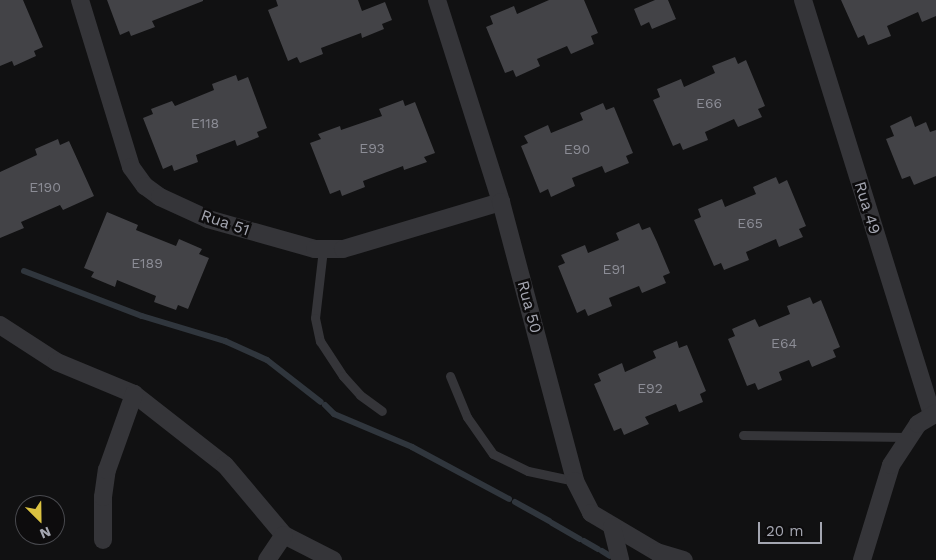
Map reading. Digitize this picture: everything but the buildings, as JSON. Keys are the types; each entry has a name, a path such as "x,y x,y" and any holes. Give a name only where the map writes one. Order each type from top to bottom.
{"street":[{"name":"Rua 51","path":"80,0 131,167 145,186 160,197 208,219 282,242 323,249 343,250 501,202"},
{"name":"Rua 50","path":"437,0 501,202 575,482 591,513 657,552 684,560"},
{"name":"Rua 49","path":"803,0 934,414"},
{"path":"0,325 57,362 134,394 226,465 284,535 333,560"},
{"path":"103,540 103,496 107,470 134,394"},
{"path":"862,560 891,465 918,424 934,414"},
{"path":"612,527 620,560"},
{"path":"267,560 284,535"}],"lane":[{"path":"323,249 316,318 320,341 343,376 360,395 382,411"},
{"path":"450,376 467,417 493,454 528,471 575,482"},
{"path":"743,435 908,437"}],"waterway":[{"path":"24,271 142,316 225,341 267,360 321,402"},
{"path":"325,405 334,414 412,447 509,499"},
{"path":"515,502 549,521"},
{"path":"552,523 580,539"},
{"path":"584,541 598,549"},
{"path":"602,551 610,556"}]}
